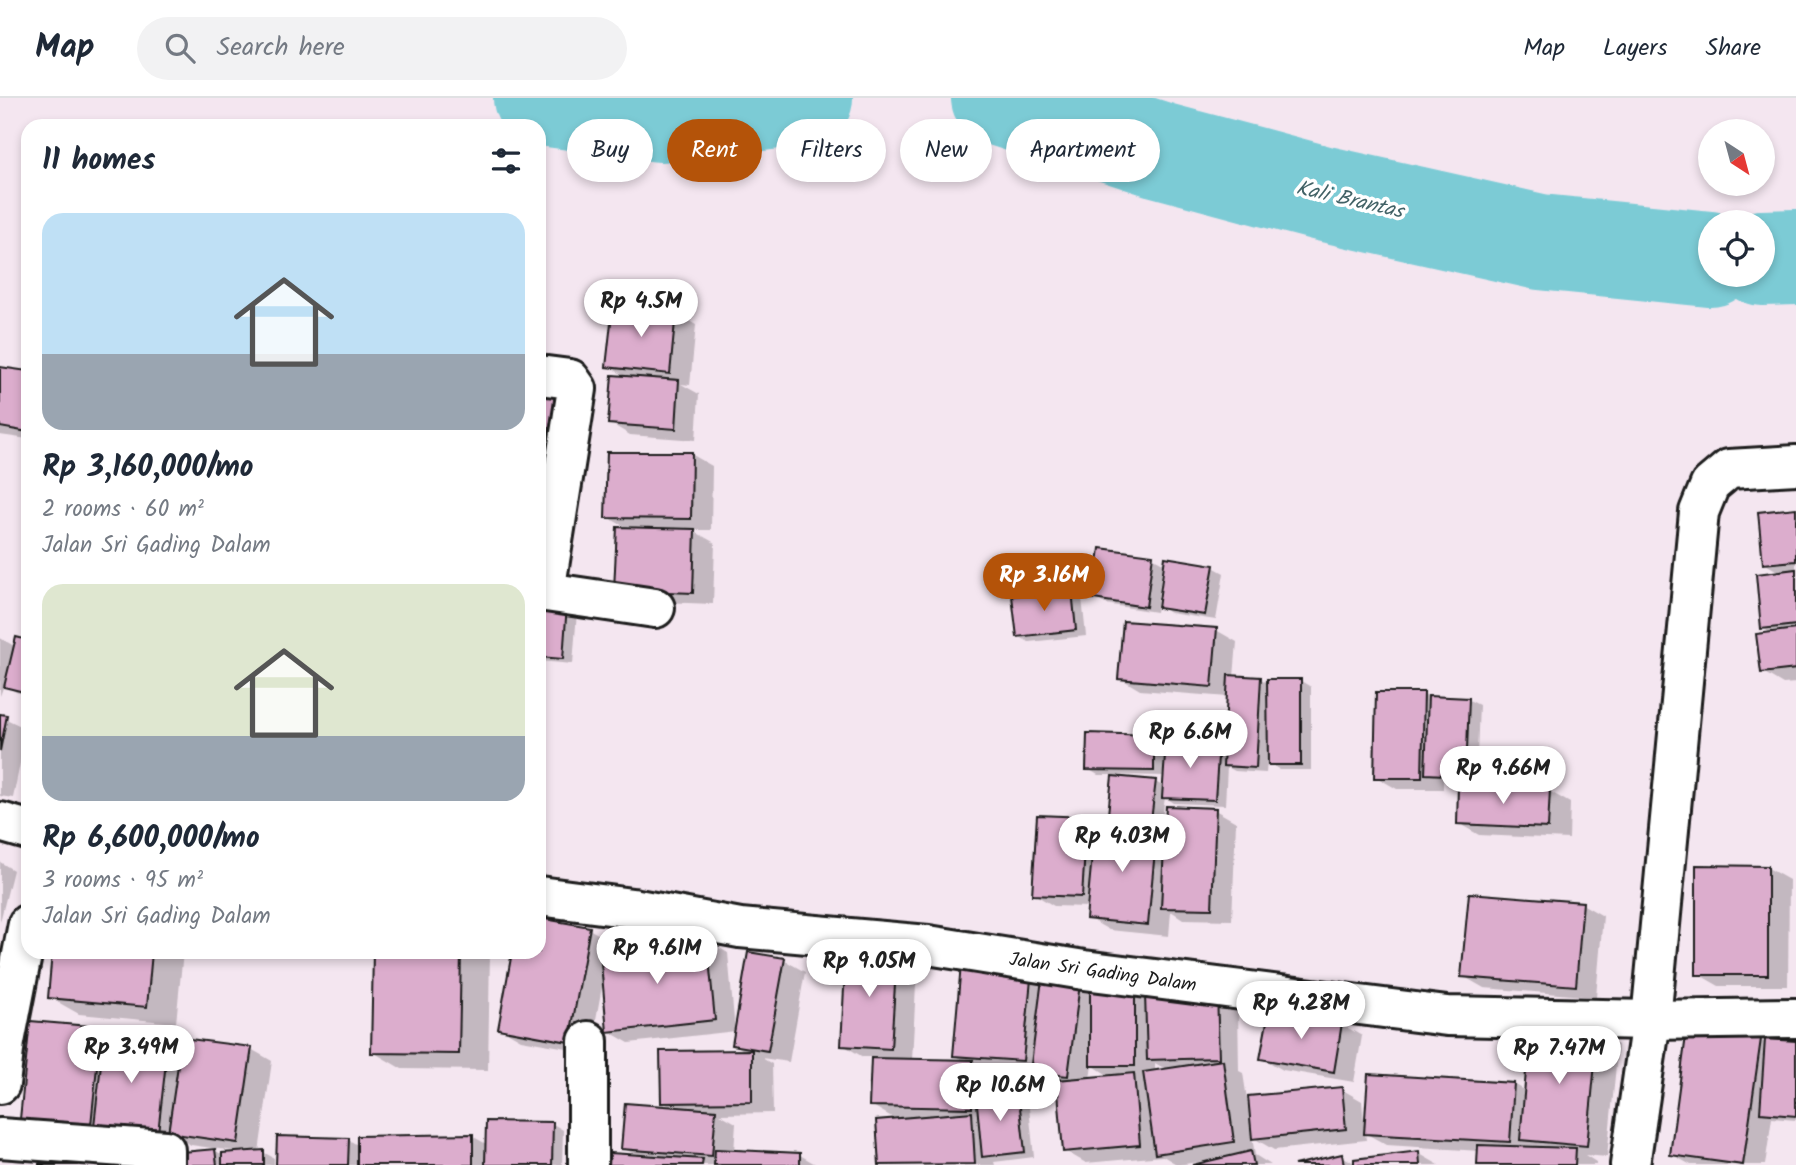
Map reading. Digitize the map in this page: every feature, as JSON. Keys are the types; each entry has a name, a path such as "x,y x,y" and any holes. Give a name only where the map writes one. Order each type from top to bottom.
{"street":[{"path":"546,376 570,379 577,389 546,569"},
{"path":"1630,1165 1651,1020 1699,512 1710,485 1729,469 1796,465"},
{"path":"546,593 655,608"},
{"path":"0,822 21,828"},
{"name":"Jalan Sri Gading Dalam","path":"546,896 632,908 740,928 928,945 1084,970 1447,1017 1651,1020 1796,1018"},
{"path":"0,1084 2,1042 21,956"},
{"path":"588,1041 588,1165"},
{"path":"0,1139 165,1150 165,1165"}],"building":[{"path":"613,305 676,311 670,374 606,367"},
{"path":"0,367 21,370 21,431 0,427"},
{"path":"612,375 679,380 676,429 608,424"},
{"path":"546,392 554,392 554,466 546,466"},
{"path":"607,452 692,452 691,519 605,518"},
{"path":"1796,508 1796,561 1763,564 1758,512"},
{"path":"617,527 695,529 693,593 614,590"},
{"path":"1100,548 1153,555 1146,607 1093,599"},
{"path":"1165,557 1214,565 1205,615 1158,608"},
{"path":"1796,569 1796,625 1761,629 1756,574"},
{"path":"1072,590 1076,630 1017,637 1012,596"},
{"path":"546,602 567,604 563,659 546,658"},
{"path":"1123,621 1217,628 1212,687 1118,679"},
{"path":"1796,629 1796,669 1761,673 1756,634"},
{"path":"16,637 21,638 21,691 4,687"},
{"path":"1228,675 1261,677 1256,768 1223,766"},
{"path":"1267,679 1301,679 1301,765 1268,765"},
{"path":"1376,692 1424,692 1422,778 1374,778"},
{"path":"1428,696 1469,698 1466,776 1425,774"},
{"path":"0,714 7,715 0,751"},
{"path":"1087,733 1154,735 1154,771 1086,770"},
{"path":"1166,740 1219,742 1215,800 1162,798"},
{"path":"1112,776 1156,780 1150,829 1107,824"},
{"path":"1458,785 1550,789 1548,828 1457,824"},
{"path":"1166,806 1216,808 1212,909 1161,908"},
{"path":"1037,815 1087,817 1082,897 1032,895"},
{"path":"1095,824 1157,829 1148,925 1086,919"},
{"path":"1696,865 1768,866 1768,975 1696,975"},
{"path":"1469,893 1583,902 1576,986 1461,977"},
{"path":"546,919 590,927 569,1042 498,1029 511,959 546,959"},
{"path":"707,939 715,1020 607,1032 600,951"},
{"path":"846,949 897,952 891,1049 841,1046"},
{"path":"748,952 785,958 768,1051 732,1045"},
{"path":"51,959 151,959 147,1007 48,998"},
{"path":"373,959 461,959 459,1054 371,1053"},
{"path":"961,964 1032,969 1023,1061 953,1056"},
{"path":"1043,971 1081,976 1068,1076 1030,1072"},
{"path":"1090,985 1135,986 1135,1066 1090,1066"},
{"path":"1217,991 1219,1058 1147,1060 1145,994"},
{"path":"1269,1011 1342,1023 1334,1072 1260,1059"},
{"path":"30,1021 101,1027 91,1125 20,1119"},
{"path":"1530,1026 1598,1032 1587,1146 1520,1140"},
{"path":"1687,1028 1761,1039 1743,1165 1670,1155"},
{"path":"104,1037 168,1044 158,1133 94,1126"},
{"path":"182,1038 252,1047 238,1143 168,1133"},
{"path":"1765,1039 1796,1041 1796,1116 1760,1113"},
{"path":"752,1050 752,1102 661,1103 660,1051"},
{"path":"871,1058 973,1060 972,1108 869,1106"},
{"path":"1223,1060 1234,1142 1155,1154 1143,1072"},
{"path":"1134,1073 1140,1145 1063,1152 1057,1080"},
{"path":"1368,1074 1514,1083 1510,1142 1364,1134"},
{"path":"1342,1087 1346,1129 1252,1139 1248,1096"},
{"path":"1018,1090 1025,1152 982,1157 976,1094"},
{"path":"625,1103 716,1110 712,1156 621,1149"},
{"path":"972,1112 975,1164 879,1165 876,1120"},
{"path":"486,1121 553,1122 552,1165 485,1165"},
{"path":"473,1134 473,1165 357,1165 357,1136"},
{"path":"277,1136 349,1138 348,1165 276,1165"},
{"path":"1478,1145 1576,1148 1575,1165 1477,1165"},
{"path":"215,1149 217,1165 173,1165 172,1153"},
{"path":"715,1149 800,1153 800,1165 714,1165"},
{"path":"264,1150 264,1165 222,1165 222,1153"},
{"path":"1251,1151 1254,1165 1192,1165"},
{"path":"1419,1151 1420,1165 1354,1165 1354,1159"},
{"path":"610,1153 703,1159 702,1165 609,1165"},
{"path":"1342,1154 1344,1165 1294,1165"},
{"path":"78,1162 78,1165 39,1165 39,1164"}],"waterway":[{"name":"Kali Brantas","path":"541,98 660,114 805,98"},
{"name":"Kali Brantas","path":"999,98 1160,150 1321,193 1540,242 1698,258"},
{"name":"Kali Brantas","path":"1775,258 1796,257"}]}
